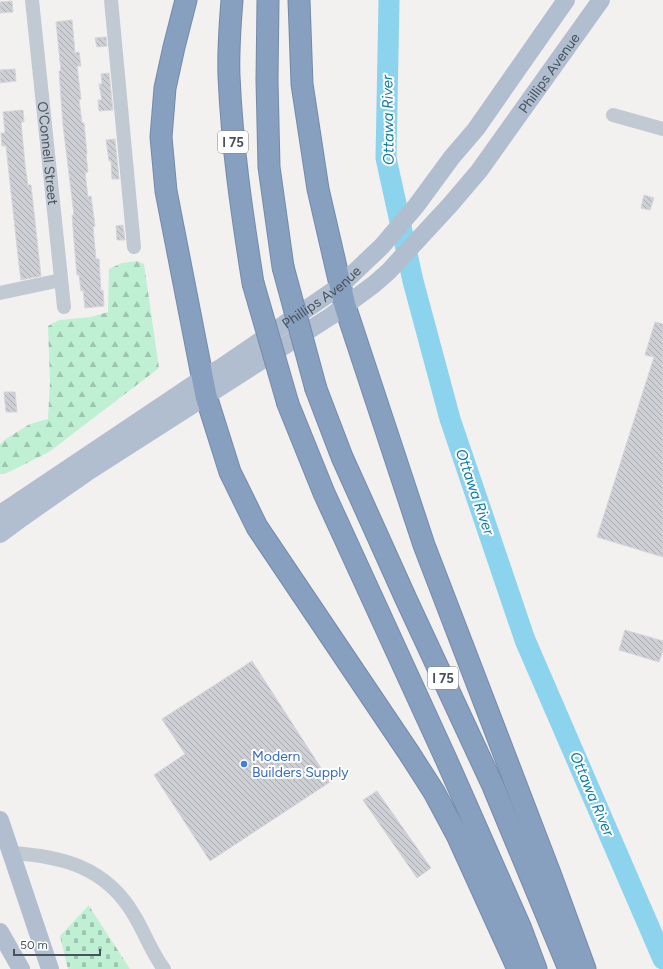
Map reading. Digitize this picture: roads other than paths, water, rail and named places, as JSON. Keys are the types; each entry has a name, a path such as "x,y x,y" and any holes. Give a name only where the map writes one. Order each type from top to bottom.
{"highway":[{"path":"186,0 165,88 161,137 166,191 205,387 230,472 257,527 434,792 457,835 518,969"},
{"name":"I 75","path":"232,0 229,75 233,143 243,223 253,283 288,404 324,493 446,759 521,930 536,969"},
{"name":"I 75","path":"268,0 267,80 269,167 283,267 316,389 342,456 409,606 493,786 569,969"},
{"path":"299,0 302,84 318,189 340,286 338,311 424,545 551,876 585,969"}],"main road":[{"name":"Phillips Avenue","path":"205,387 222,367 340,286 395,232 476,128 566,0"},
{"name":"Phillips Avenue","path":"0,514 205,387 338,311 373,285 388,272 479,171 601,0"},
{"path":"0,534 205,387"},
{"path":"0,820 6,855 50,969"},
{"path":"0,932 21,969"}],"street":[{"name":"O'Connell Street","path":"32,0 64,307"},
{"path":"111,0 134,247"},
{"path":"613,115 663,129"},
{"path":"0,293 61,280"},
{"path":"6,855 40,855 60,859 87,869 101,878 124,900 134,914 150,947 164,969"}],"waterway":[{"name":"Ottawa River","path":"389,0 386,158 413,281 450,419 525,640 663,959"}],"place":[{"name":"Modern Builders Supply","path":"244,764"}]}
